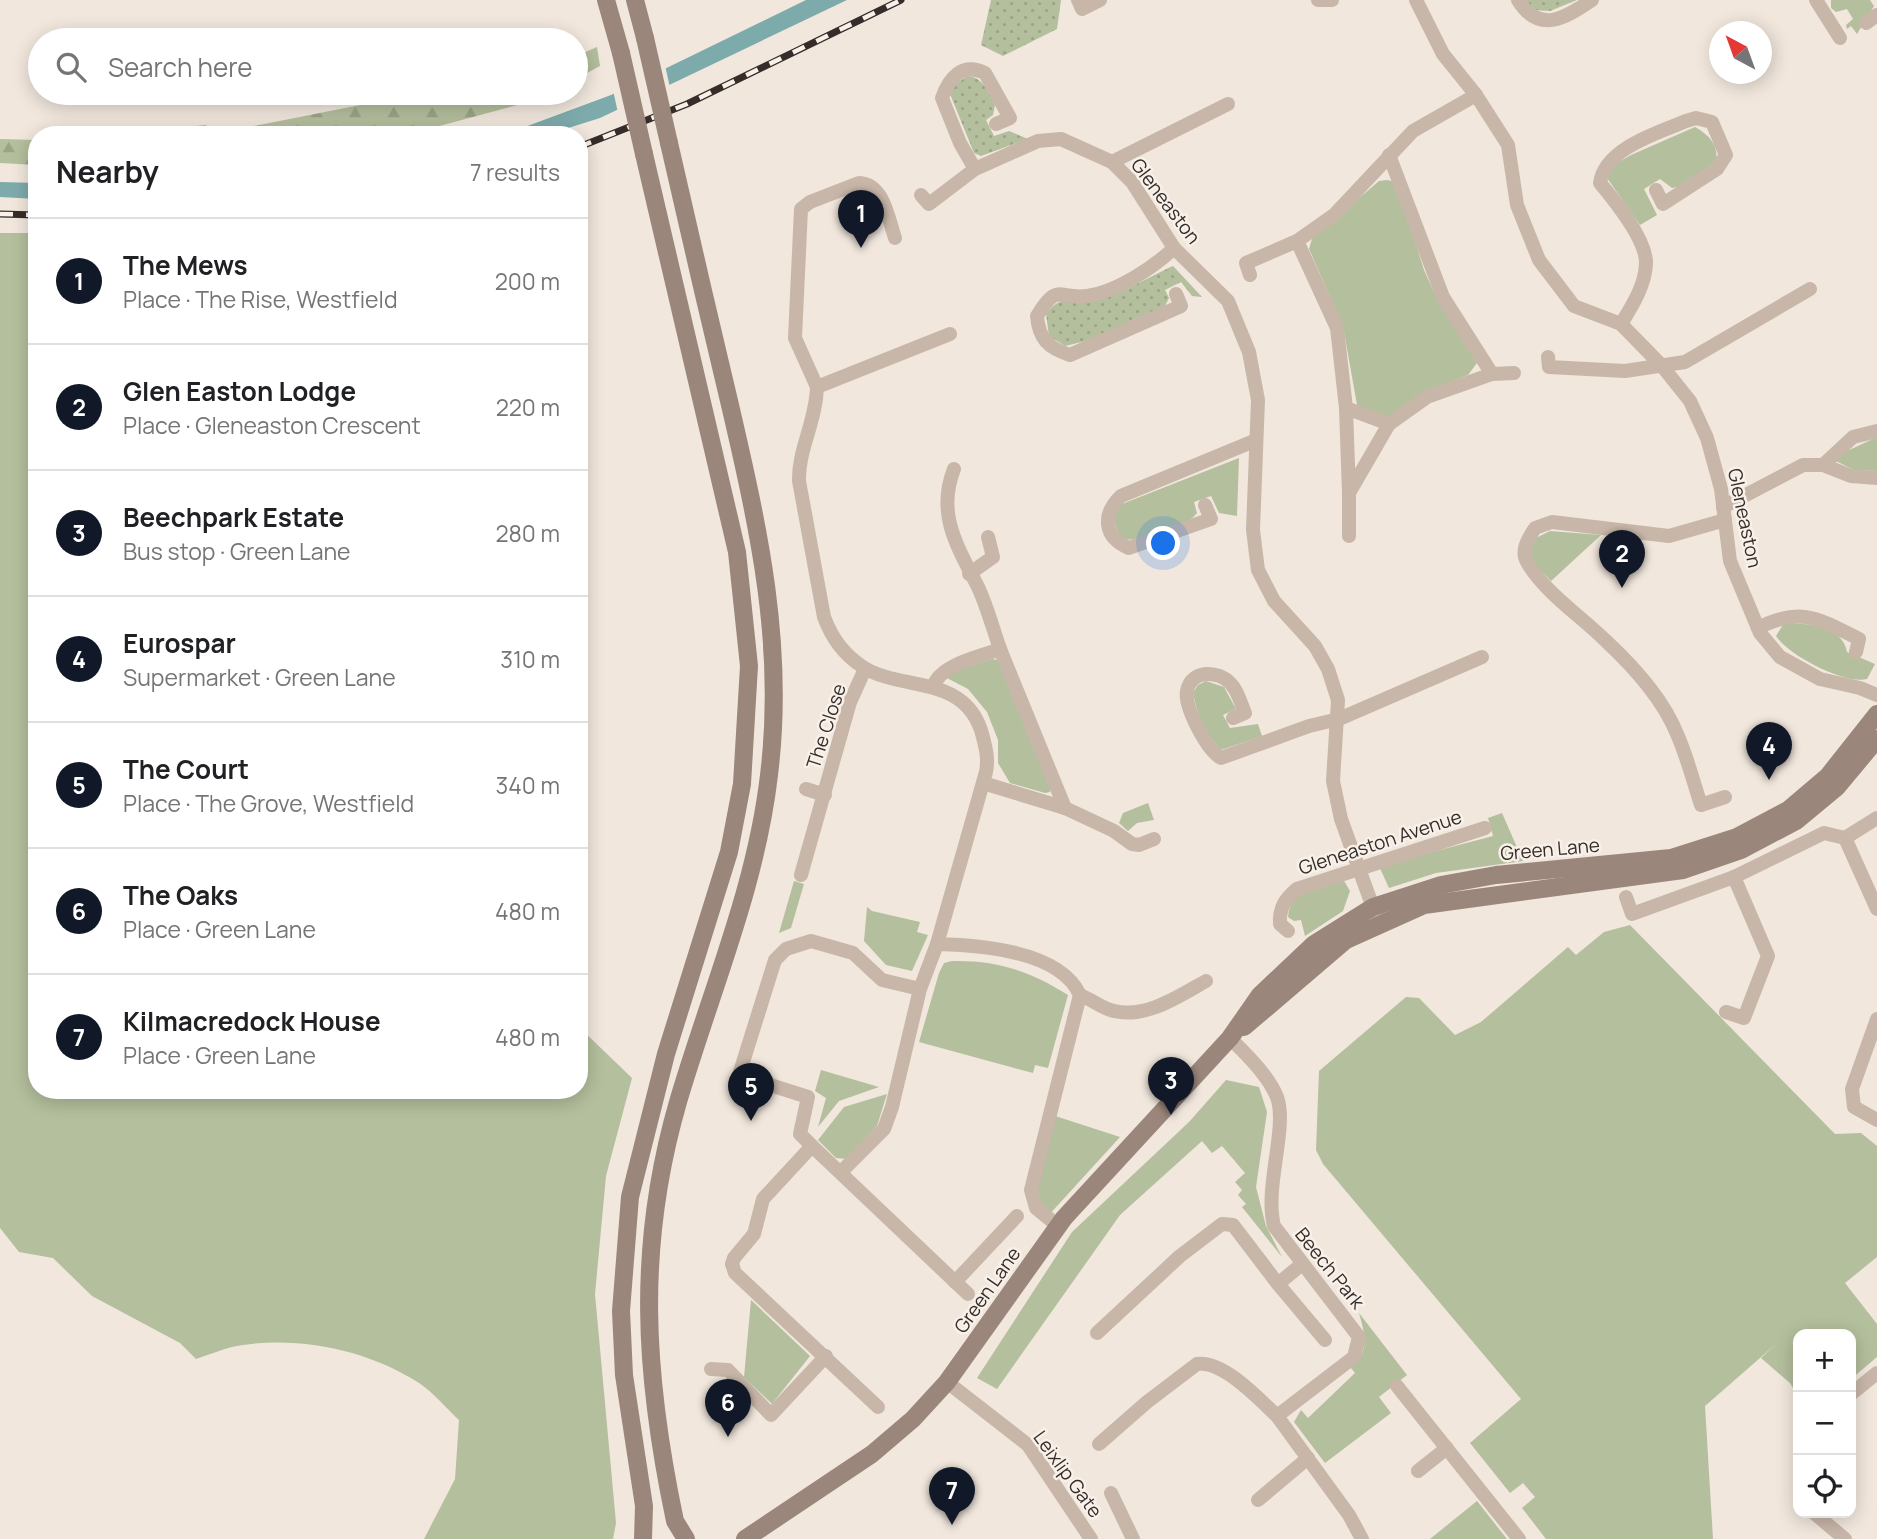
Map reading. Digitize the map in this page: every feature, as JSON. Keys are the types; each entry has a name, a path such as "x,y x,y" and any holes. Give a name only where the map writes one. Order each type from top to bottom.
{"main road":[{"path":"606,0 621,53 737,552 749,666 742,784 729,852 663,1066 630,1197 621,1311 624,1375 644,1506 643,1539"},
{"path":"635,0 760,534 774,651 769,775 760,834 738,915 677,1104 651,1238 647,1288 652,1389 675,1521 686,1539"},
{"name":"Green Lane","path":"749,1538 872,1454 913,1419 947,1382 1058,1226 1230,1038 1377,915 1441,885 1496,875 1671,858 1737,837 1788,810 1828,776 1877,714"},
{"path":"1828,776 1841,772 1864,748 1877,727"},
{"name":"Green Lane","path":"1377,915 1467,897 1683,870 1741,850 1796,821 1836,787 1877,739"},
{"path":"1593,867 1601,873 1647,869 1683,870"}],"street":[{"path":"1078,0 1082,9 1100,0"},
{"path":"1318,0 1332,0"},
{"name":"Gleneaston","path":"1416,0 1443,54 1476,95 1508,145 1517,205 1539,260 1574,306 1621,324 1662,366 1690,401 1707,438 1721,489 1730,561 1758,628 1769,646 1796,666 1820,679 1860,688 1877,695"},
{"path":"1518,0 1526,13 1538,21 1552,20 1592,0"},
{"path":"1816,0 1840,38"},
{"path":"975,169 960,143 942,98 948,81 962,70 985,73 1010,118 996,124"},
{"path":"1250,275 1246,263 1297,241 1335,215 1413,131 1476,95"},
{"path":"921,194 929,204 975,169 1038,141 1061,139 1112,162 1228,104"},
{"path":"1621,324 1640,293 1647,261 1630,223 1600,183 1602,170 1622,152 1669,128 1696,118 1712,122 1726,155 1717,169 1663,204 1656,190"},
{"path":"1389,155 1443,296 1492,373"},
{"name":"Gleneaston","path":"1112,162 1132,182 1174,248 1210,281 1228,302 1249,352 1258,400 1254,441 1253,530 1258,570 1274,601 1315,646 1328,669 1338,700 1339,719 1333,781 1341,819 1377,915"},
{"path":"841,1172 884,1129 892,1107 920,989 937,944 988,762 977,721 958,699 933,687 865,669 832,638 824,617 810,551 799,467 817,412 817,387 795,338 801,209 810,202 859,183 867,184 878,191 895,238"},
{"path":"1297,241 1337,328 1346,408 1349,536"},
{"path":"1174,248 1135,278 1086,297 1065,293 1051,297 1037,316 1038,328 1043,340 1054,350 1070,355 1181,306 1176,294"},
{"path":"1548,357 1549,367 1625,372 1685,362 1810,289"},
{"path":"817,387 950,334"},
{"path":"1349,493 1389,424 1427,397 1492,373 1514,373"},
{"path":"1346,408 1389,424"},
{"path":"1823,465 1853,437 1877,431"},
{"path":"1205,505 1211,519 1129,548 1118,544 1109,532 1107,522 1111,506 1121,496 1254,441"},
{"path":"1725,797 1701,805 1677,733 1667,714 1644,682 1610,644 1543,583 1525,559 1525,544 1535,528 1552,522 1669,536 1724,514 1803,465 1823,465 1851,476 1877,478"},
{"path":"954,470 945,492 952,529 969,574 978,586 1000,649 1065,808"},
{"path":"969,574 993,558 988,537"},
{"path":"1758,628 1777,619 1800,615 1859,639 1856,652"},
{"path":"933,687 936,677 947,670 1000,649"},
{"path":"1233,718 1245,713 1233,685 1224,678 1208,673 1199,675 1188,687 1186,694 1201,734 1213,753 1221,758 1309,726 1339,719 1482,657"},
{"name":"The Close","path":"801,875 850,702 865,669"},
{"path":"983,783 1065,808 1114,831 1132,844 1139,845 1154,839"},
{"name":"The Close","path":"806,789 825,795"},
{"path":"1626,897 1632,914 1734,877 1824,834 1845,838 1877,818"},
{"name":"Gleneaston Avenue","path":"1288,931 1280,924 1280,912 1287,897 1297,889 1485,828"},
{"path":"1845,838 1877,909"},
{"path":"1726,1012 1744,1018 1768,956 1734,877"},
{"path":"920,989 882,980 853,953 811,941 786,949 775,960 738,1075 808,1097 800,1134 968,1294"},
{"path":"937,944 1008,951 1033,958 1069,978 1080,995 1099,1002 1111,1011 1134,1014 1179,997 1206,981"},
{"path":"1058,1226 1037,1208 1031,1190 1080,995"},
{"path":"1877,1019 1852,1089 1854,1107 1877,1120"},
{"name":"Beech Park","path":"1230,1038 1278,1099 1277,1148 1270,1206 1278,1232 1358,1334 1358,1348 1353,1357 1277,1416"},
{"path":"812,1146 763,1199 754,1234 732,1264 735,1273 878,1407"},
{"path":"955,1282 1017,1216"},
{"path":"1097,1333 1180,1256 1222,1224 1233,1225 1325,1340"},
{"path":"1278,1284 1302,1264"},
{"path":"711,1368 728,1370 771,1415 826,1356"},
{"path":"1099,1444 1147,1402 1197,1364 1206,1363 1242,1384 1277,1416 1349,1515 1362,1539"},
{"path":"1853,1392 1877,1373"},
{"name":"Leixlip Gate","path":"947,1382 1028,1445 1091,1539"},
{"path":"1397,1386 1519,1539"},
{"path":"1418,1471 1447,1448"},
{"path":"1258,1500 1308,1458"},
{"path":"1111,1493 1117,1502 1119,1516 1133,1539"},
{"path":"1820,1518 1845,1539"}],"green space":[{"path":"991,0 1061,0 1057,29 1003,56 981,45"},
{"path":"1525,0 1577,0 1550,11 1531,10"},
{"path":"1831,0 1870,0 1874,6 1857,34 1851,26 1847,29 1846,25 1853,19 1847,9 1836,12 1831,8"},
{"path":"597,47 600,66 588,72 588,51"},
{"path":"968,76 982,83 995,105 993,115 986,120 994,136 1009,131 1028,139 981,156 974,153 950,94 955,84"},
{"path":"360,105 517,105 439,126 254,126"},
{"path":"1695,127 1712,141 1716,150 1716,162 1678,187 1672,188 1660,179 1644,189 1657,215 1640,225 1607,178 1614,165"},
{"path":"0,139 28,140 28,165 0,163"},
{"path":"1379,181 1396,182 1424,270 1437,299 1477,363 1468,375 1426,391 1392,416 1385,417 1357,405 1343,326 1309,249 1312,239"},
{"path":"0,233 28,233 28,1099 588,1099 588,1036 632,1078 606,1176 595,1294 616,1523 613,1539 424,1539 455,1479 459,1420 424,1387 379,1362 312,1345 243,1345 196,1359 180,1343 92,1296 53,1258 19,1252 0,1228"},
{"path":"1173,266 1202,297 1192,296 1181,282 1165,290 1169,298 1165,306 1094,339 1065,346 1049,336 1046,314 1062,301 1104,297"},
{"path":"1877,437 1877,471 1854,470 1836,461 1845,452"},
{"path":"1239,458 1237,516 1219,513 1211,496 1194,502 1197,513 1184,524 1139,539 1122,539 1115,522 1116,513 1122,504"},
{"path":"1550,531 1601,535 1551,581 1535,565 1530,552 1536,538"},
{"path":"1784,623 1813,625 1839,636 1847,652 1875,664 1867,679 1857,680 1832,673 1792,652 1776,636"},
{"path":"992,659 998,660 1051,785 1050,792 1010,783 998,763 998,740 987,712 968,689 947,678 955,671"},
{"path":"1206,681 1224,687 1236,709 1223,715 1230,728 1258,724 1262,736 1221,750 1207,731 1193,693 1198,685"},
{"path":"1148,803 1154,820 1137,823 1128,831 1119,823 1123,813"},
{"path":"1502,813 1523,861 1436,873 1389,888 1379,866 1493,836 1488,818"},
{"path":"1343,879 1350,891 1343,911 1305,936 1301,920 1294,921 1288,917 1294,900 1308,890"},
{"path":"794,881 804,884 791,928 779,933"},
{"path":"867,907 872,911 920,922 917,932 928,935 912,971 886,965 864,941"},
{"path":"1630,925 1835,1134 1861,1133 1877,1146 1877,1257 1845,1283 1877,1324 1877,1357 1856,1375 1856,1329 1793,1329 1793,1388 1761,1358 1776,1344 1705,1406 1713,1539 1546,1539 1522,1508 1535,1497 1523,1483 1510,1493 1470,1443 1521,1399 1323,1164 1316,1150 1319,1071 1406,997 1419,998 1455,1035 1481,1022 1568,947 1576,955 1604,932"},
{"path":"944,963 984,963 1013,969 1040,979 1068,995 1048,1068 1035,1065 1033,1073 919,1042 939,973"},
{"path":"821,1070 879,1087 839,1101 818,1127 826,1098 815,1091"},
{"path":"1226,1080 1259,1087 1267,1112 1256,1187 1266,1226 1282,1257 1242,1207 1246,1204 1238,1195 1242,1190 1235,1182 1245,1173 1222,1146 1212,1153 1202,1141 1120,1215 997,1389 977,1378 1072,1232 1189,1122"},
{"path":"887,1094 877,1126 846,1159 836,1158 818,1140 844,1107"},
{"path":"1049,1114 1120,1137 1047,1217 1031,1190"},
{"path":"751,1300 810,1356 772,1404 744,1377"},
{"path":"1359,1313 1407,1375 1379,1397 1391,1413 1325,1463 1294,1422 1301,1410 1308,1418 1355,1373 1351,1368 1361,1356 1364,1343"},
{"path":"1477,1501 1507,1539 1430,1539"}],"water":[{"path":"806,0 847,0 600,118 575,126 527,126 611,95"},
{"path":"0,182 28,183 28,199 0,197"}],"pier":[{"path":"665,65 670,88 618,113 613,90"}],"railway":[{"path":"588,143 687,104 901,0"},
{"path":"0,214 28,215"}],"place":[{"name":"The Mews","path":"861,248"},
{"name":"Glen Easton Lodge","path":"1622,588"},
{"name":"Eurospar","path":"1769,780"},
{"name":"Beechpark Estate","path":"1171,1115"},
{"name":"The Court","path":"751,1121"},
{"name":"The Oaks","path":"728,1437"},
{"name":"Kilmacredock House","path":"952,1525"}]}
